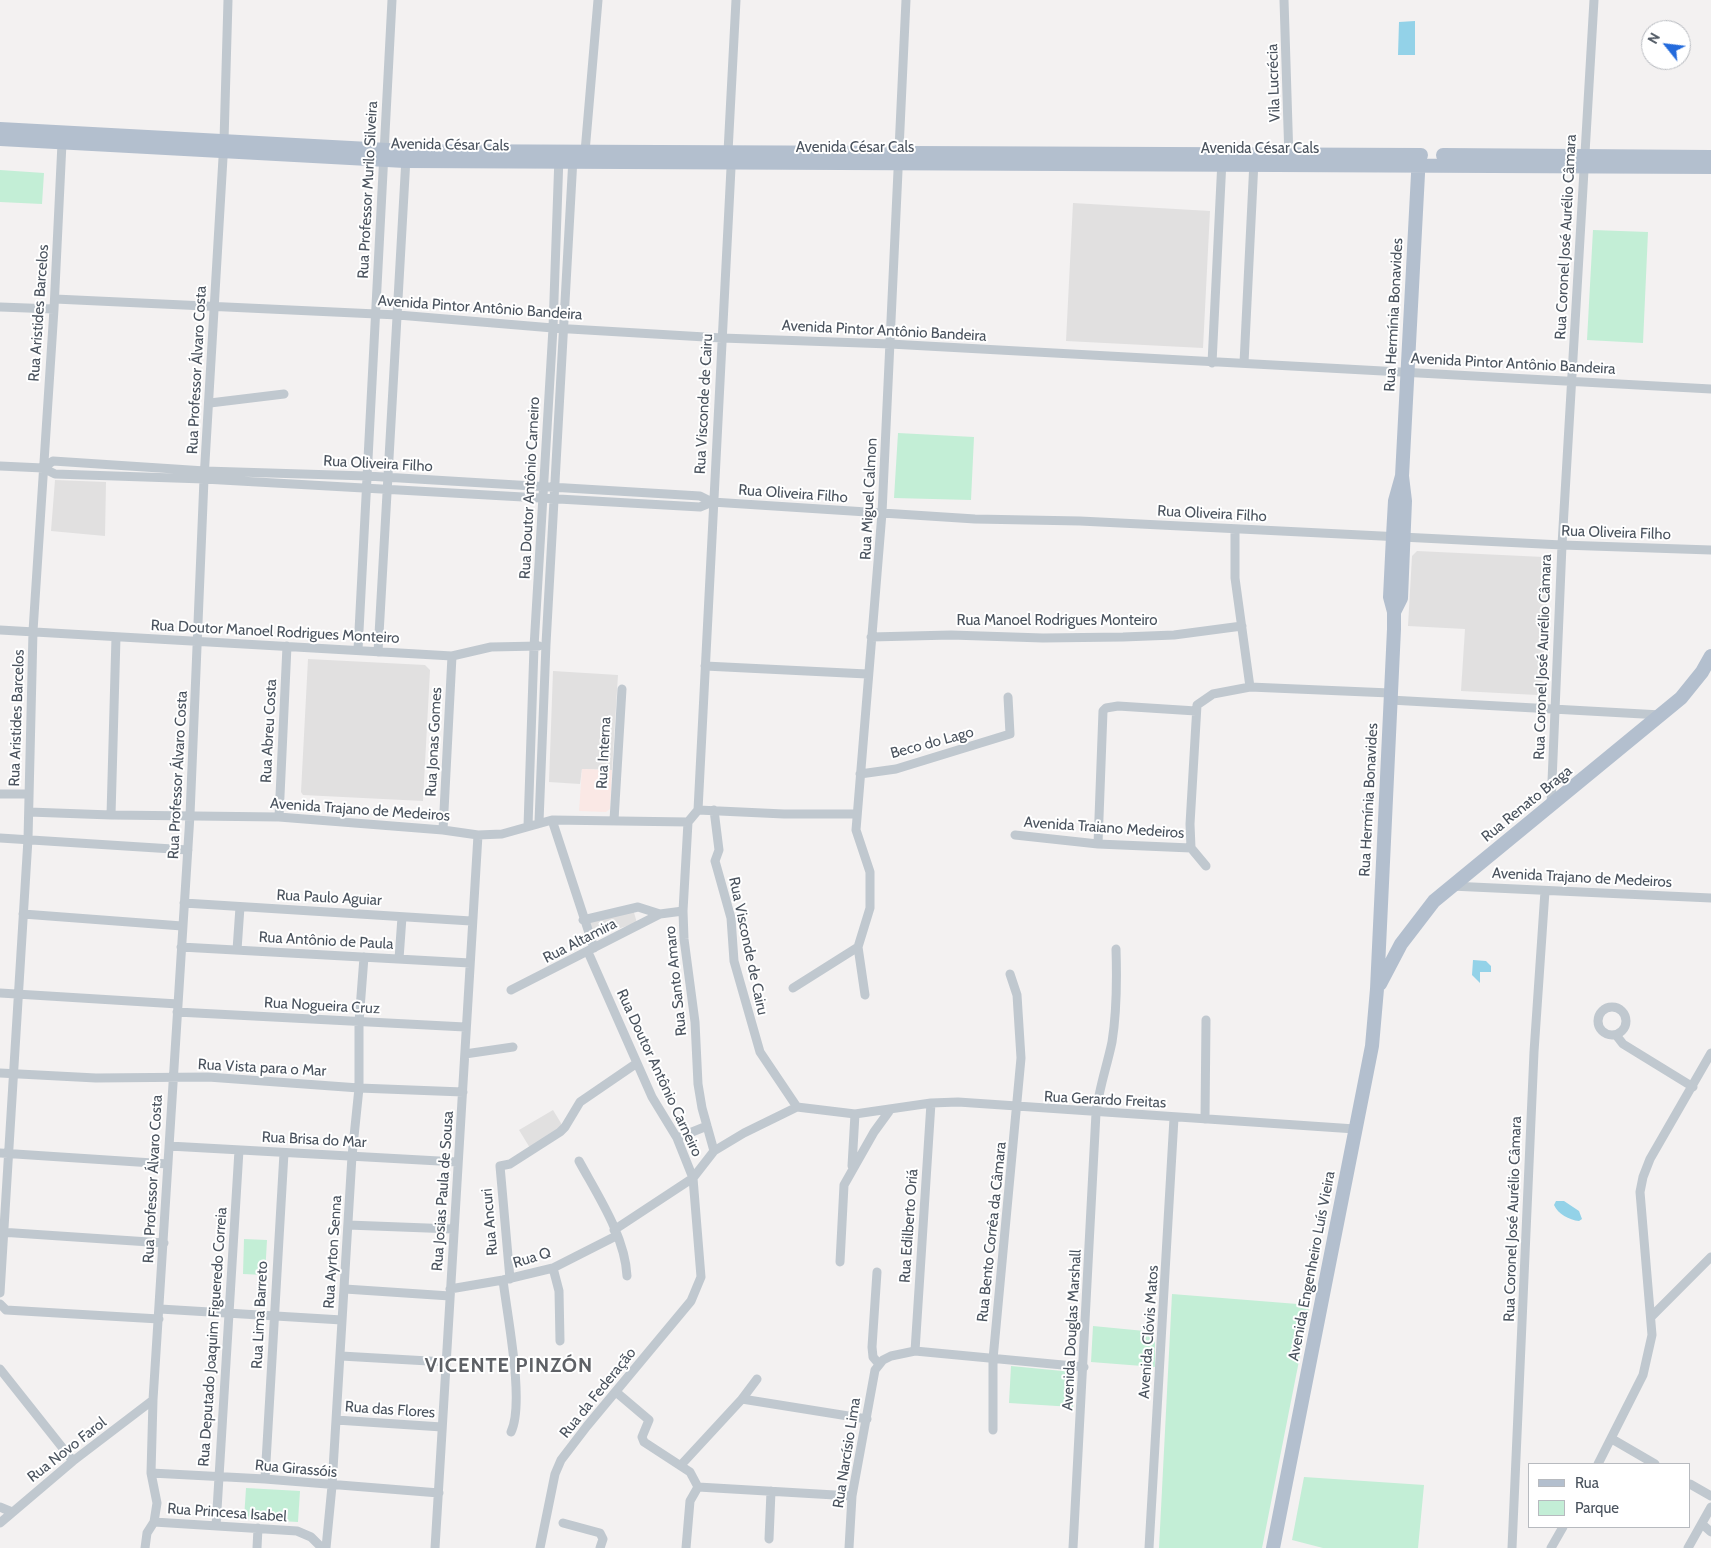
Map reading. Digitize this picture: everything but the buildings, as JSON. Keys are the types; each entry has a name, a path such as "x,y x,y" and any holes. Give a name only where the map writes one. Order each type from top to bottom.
{"main road":[{"name":"Avenida César Cals","path":"0,129 63,138"},
{"name":"Avenida César Cals","path":"0,139 63,138 406,156 1418,160 1584,162 1711,167"},
{"name":"Avenida César Cals","path":"1584,162 1711,157"},
{"name":"Rua Hermínia Bonavides","path":"1377,989 1394,612 1390,597 1398,536 1395,501 1402,476 1418,160"},
{"name":"Rua Renato Braga","path":"1377,989 1401,944 1417,920 1451,886 1551,806 1687,692 1711,656"},
{"name":"Avenida Engenheiro Luís Vieira","path":"1273,1548 1372,1046 1377,989"}],"street":[{"name":"Rua Professor Álvaro Costa","path":"145,1548 147,1533 154,1522 157,1503 151,1474 153,1400 190,815 205,475 224,146 228,0"},
{"name":"Rua Professor Murilo Silveira","path":"358,650 392,0"},
{"name":"Rua Doutor Antônio Carneiro","path":"528,826 534,647 556,256 570,156 598,0"},
{"name":"Rua Visconde de Cairu","path":"698,810 712,502 722,338 736,0"},
{"name":"Rua Miguel Calmon","path":"865,995 858,947 871,902 870,872 856,830 867,674 882,513 906,0"},
{"name":"Vila Lucrécia","path":"1284,0 1289,159"},
{"name":"Rua Coronel José Aurélio Câmara","path":"1551,806 1562,546 1594,0"},
{"name":"Rua Aristides Barcelos","path":"0,1293 4,1153 13,1073 28,839 33,631 55,299 63,138"},
{"path":"378,652 406,156"},
{"name":"Rua Doutor Antônio Carneiro","path":"539,822 554,488 568,257 570,156"},
{"path":"1244,363 1254,159"},
{"path":"1212,363 1222,160"},
{"path":"556,256 568,257"},
{"name":"Avenida Pintor Antônio Bandeira","path":"55,299 398,315 563,329 722,338 890,344 1711,389"},
{"path":"0,307 54,309"},
{"path":"210,403 284,394"},
{"name":"Rua Oliveira Filho","path":"0,466 43,468 55,474 367,476 700,496 712,502 882,513 1398,536 1562,546 1711,550"},
{"name":"Rua Oliveira Filho","path":"205,475 366,489 554,500 700,507 712,502"},
{"path":"589,501 590,490"},
{"path":"628,503 629,492"},
{"path":"1235,529 1235,578 1250,687"},
{"path":"538,578 550,579"},
{"path":"536,622 548,622"},
{"name":"Rua Manoel Rodrigues Monteiro","path":"871,637 951,635 1043,638 1123,637 1174,635 1242,626"},
{"name":"Rua Doutor Manoel Rodrigues Monteiro","path":"0,630 452,656 491,647 534,647 546,644"},
{"path":"111,815 116,637"},
{"name":"Rua Abreu Costa","path":"279,817 287,646"},
{"name":"Rua Jonas Gomes","path":"443,830 452,656"},
{"path":"705,666 867,674"},
{"path":"1206,866 1191,848 1196,711 1197,705 1213,694 1250,687 1662,714"},
{"name":"Rua Interna","path":"614,820 622,689"},
{"name":"Beco do Lago","path":"860,774 896,769 1010,734 1008,698"},
{"path":"1098,844 1103,711 1111,706 1196,711"},
{"path":"0,794 28,794"},
{"path":"688,822 698,810 784,814 857,814"},
{"name":"Rua Visconde de Cairu","path":"714,810 719,850 716,861 717,868 731,918 734,960 748,1014 760,1052 797,1107"},
{"name":"Avenida Trajano de Medeiros","path":"28,812 279,817 443,830 478,835 502,834 539,822 552,820 688,822"},
{"name":"Rua Doutor Antônio Carneiro","path":"552,820 591,950 637,1063 652,1096 676,1138 693,1178"},
{"name":"Rua Santo Amaro","path":"688,822 683,911 687,968 695,1022 698,1084 714,1152"},
{"name":"Rua Josias Paula de Sousa","path":"435,1548 457,1162 463,1092 471,920 478,835"},
{"name":"Avenida Traiano Medeiros","path":"1015,835 1098,844 1191,848"},
{"path":"0,838 188,850"},
{"name":"Avenida Trajano de Medeiros","path":"1451,886 1711,898"},
{"name":"Rua Coronel José Aurélio Câmara","path":"1512,1548 1534,1052 1545,891"},
{"name":"Rua Paulo Aguiar","path":"184,903 471,920"},
{"path":"583,920 638,906 660,914 683,911"},
{"path":"237,950 240,907"},
{"path":"23,914 182,926"},
{"name":"Rua Altamira","path":"511,990 660,914"},
{"path":"399,959 402,916"},
{"name":"Rua Antônio de Paula","path":"181,947 470,963"},
{"path":"793,988 858,947"},
{"name":"Avenida Douglas Marshall","path":"1073,1548 1096,1113 1099,1091 1112,1041 1117,999 1116,949"},
{"name":"Rua Ayrton Senna","path":"326,1548 341,1356 352,1156 358,1088 359,1022 364,957"},
{"name":"Rua Bento Corrêa da Câmara","path":"993,1430 993,1359 1018,1108 1021,1058 1016,988 1010,974"},
{"name":"Rua Nogueira Cruz","path":"0,993 359,1022 465,1027"},
{"path":"1206,1020 1206,1119"},
{"path":"1616,1035 1623,1044 1693,1087"},
{"path":"465,1054 513,1047"},
{"path":"1599,1463 1643,1374 1652,1335 1640,1192 1643,1177 1650,1159 1711,1053"},
{"name":"Rua Ancuri","path":"511,1432 516,1413 500,1166 510,1164 560,1132 580,1102 637,1063"},
{"name":"Rua Vista para o Mar","path":"0,1072 172,1079 208,1077 358,1088 463,1092"},
{"name":"Rua Gerardo Freitas","path":"797,1107 855,1114 931,1103 958,1102 1018,1108 1355,1129"},
{"name":"Rua Edilberto Oriá","path":"915,1351 931,1103"},
{"name":"Rua Q","path":"345,1290 450,1292 553,1268 615,1233 693,1178 714,1152 744,1133 797,1107"},
{"path":"840,1262 842,1192 852,1168 890,1110"},
{"path":"852,1168 855,1114"},
{"name":"Avenida Clóvis Matos","path":"1149,1548 1174,1118"},
{"path":"676,1138 707,1126"},
{"name":"Rua Brisa do Mar","path":"169,1146 457,1162"},
{"name":"Rua Deputado Joaquim Figueredo Correia","path":"216,1526 239,1150"},
{"path":"4,1153 168,1164"},
{"name":"Rua Lima Barreto","path":"265,1479 284,1153"},
{"path":"579,1161 615,1233 626,1265 627,1276"},
{"name":"Rua da Federação","path":"540,1548 557,1467 586,1426 691,1301 699,1287 700,1260 693,1178"},
{"path":"348,1225 453,1229"},
{"path":"2,1232 164,1243"},
{"path":"1651,1317 1711,1256"},
{"path":"553,1268 559,1291 560,1341"},
{"path":"877,1272 872,1347 873,1357 879,1364 890,1356 915,1351 1084,1367"},
{"path":"3,1307 159,1319"},
{"path":"160,1309 342,1320"},
{"path":"341,1356 446,1362"},
{"name":"Rua Narcísio Lima","path":"849,1548 852,1496 875,1370 879,1364"},
{"path":"0,1369 73,1461"},
{"path":"681,1465 742,1399 757,1379"},
{"path":"616,1392 648,1420 642,1437 644,1442 681,1465 695,1479 698,1487"},
{"path":"742,1399 867,1419"},
{"name":"Rua Novo Farol","path":"0,1522 73,1461 153,1400"},
{"name":"Rua das Flores","path":"336,1420 442,1427"},
{"path":"1612,1439 1653,1463"},
{"name":"Rua Girassóis","path":"151,1474 265,1479 332,1486 439,1493"},
{"path":"1691,1485 1711,1496"},
{"path":"698,1487 852,1496"},
{"path":"686,1548 690,1501 698,1487"},
{"path":"769,1539 771,1491"},
{"path":"0,1507 12,1512"},
{"path":"1688,1548 1711,1507"},
{"name":"Rua Princesa Isabel","path":"154,1522 258,1528 304,1533 322,1548"},
{"path":"563,1523 600,1533 603,1539 600,1548"},
{"path":"1702,1524 1711,1532"},
{"path":"257,1548 258,1528"},
{"path":"1551,1548 1562,1528"}],"shaded area":[{"path":"1073,203 1210,211 1203,348 1066,341"},
{"path":"55,480 106,482 105,536 51,531"},
{"path":"1417,551 1544,557 1549,562 1542,690 1537,695 1461,691 1465,629 1408,626 1412,556"},
{"path":"308,659 425,665 430,670 423,801 303,795 301,792"},
{"path":"553,671 618,675 612,770 582,769 580,784 549,782"},
{"path":"582,769 612,770 610,809 606,812 579,811"},
{"path":"633,909 637,923 591,937 586,922"},
{"path":"553,1110 564,1128 530,1148 519,1130"}],"green space":[{"path":"0,170 44,173 42,204 0,202"},
{"path":"1593,230 1648,232 1643,343 1587,340"},
{"path":"898,433 974,437 971,500 894,498"},
{"path":"244,1239 267,1240 265,1275 243,1274"},
{"path":"1172,1294 1310,1305 1262,1548 1159,1548"},
{"path":"1093,1326 1155,1332 1155,1367 1091,1362"},
{"path":"1011,1366 1073,1372 1073,1407 1009,1403"},
{"path":"1304,1477 1424,1485 1418,1548 1323,1548 1292,1540"},
{"path":"246,1488 300,1491 298,1522 244,1519"}],"water":[{"path":"1415,21 1415,55 1398,55 1399,22"},
{"path":"1473,960 1486,961 1491,966 1491,972 1480,972 1480,983 1472,975"},
{"path":"1556,1201 1564,1201 1579,1211 1582,1219 1579,1221 1564,1216 1554,1205"}],"district":[{"name":"VICENTE PINZÓN","path":"509,1366"}]}
